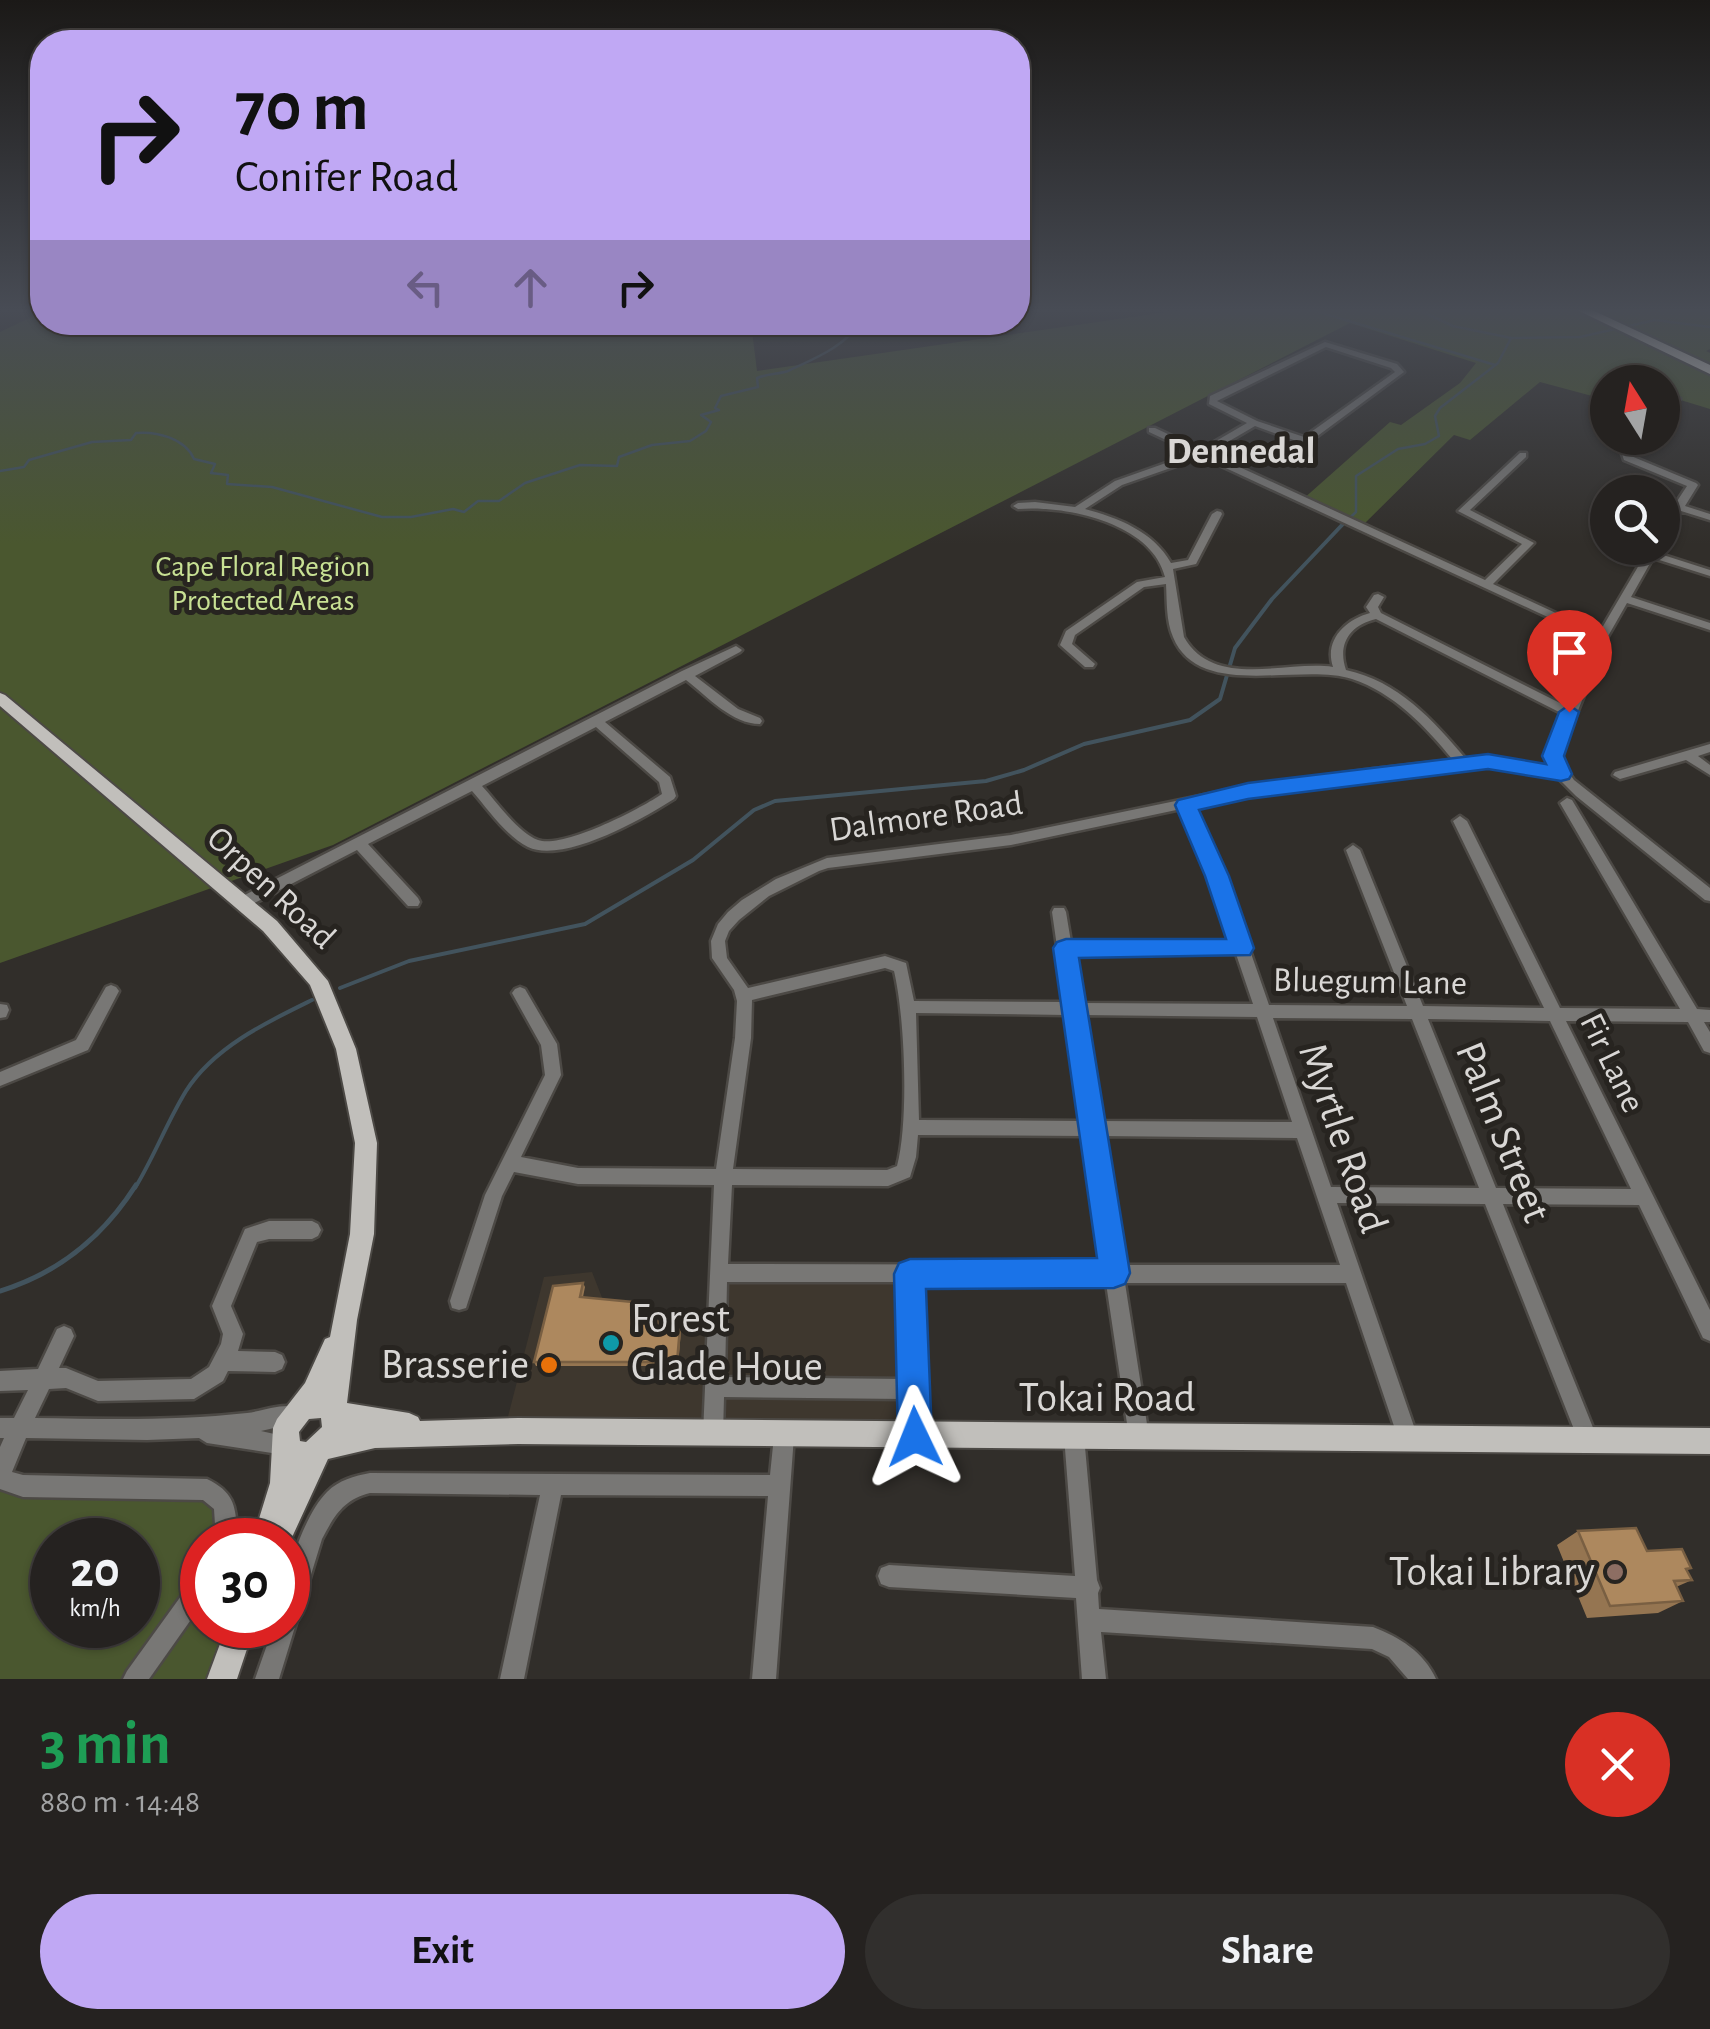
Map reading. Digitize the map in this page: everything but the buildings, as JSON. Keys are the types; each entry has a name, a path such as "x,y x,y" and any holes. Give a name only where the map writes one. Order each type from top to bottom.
{"main road":[{"name":"Orpen Road","path":"0,698 287,941 318,981 346,1049 363,1115 365,1211 345,1320 334,1412"},
{"name":"Orpen Road","path":"299,1411 318,1384 345,1320"},
{"path":"273,1518 283,1483 286,1428 299,1411 321,1403 334,1412 334,1433 321,1449 287,1518"},
{"name":"Tokai Road","path":"334,1412 444,1432"},
{"name":"Tokai Road","path":"321,1449 368,1436 444,1432 1710,1441"},
{"path":"286,1447 303,1456 321,1449"},
{"path":"222,1679 233,1648"}],"street":[{"path":"1236,387 1212,400 1214,406 1296,440 1308,440 1377,387"},
{"path":"1080,510 1097,494 1124,479 1202,453 1254,423"},
{"path":"1152,430 1601,638"},
{"path":"1486,586 1529,543 1470,517 1464,509 1523,455"},
{"path":"1628,455 1630,461 1671,475"},
{"path":"1680,478 1691,482 1692,488 1680,506"},
{"path":"1018,506 1044,503 1080,510 1143,540 1159,553 1168,574 1174,615 1186,652 1222,670 1241,674 1303,669 1341,673 1382,686 1410,704 1464,764"},
{"path":"1680,507 1710,517"},
{"path":"1089,664 1066,645 1070,633 1140,584 1192,562 1216,514"},
{"path":"1680,562 1710,573"},
{"path":"1643,565 1601,638 1553,756 1561,774 1710,896"},
{"path":"1378,597 1372,607 1377,616 1569,712"},
{"path":"1624,598 1710,627"},
{"path":"1341,673 1336,658 1341,635 1361,619 1377,616"},
{"path":"242,903 736,650"},
{"path":"686,674 734,712 756,721"},
{"path":"473,784 530,842 544,848 564,846 669,796 665,780 595,720"},
{"path":"1620,775 1710,748"},
{"path":"1686,754 1710,771"},
{"name":"Dalmore Road","path":"745,994 721,961 720,935 755,900 805,870 846,860 1010,840 1248,791 1464,764 1501,762 1561,774"},
{"path":"1567,804 1701,1016 1710,1046"},
{"name":"Myrtle Road","path":"1186,805 1217,876 1408,1438"},
{"name":"Fir Lane","path":"1460,821 1710,1331"},
{"path":"358,842 413,902"},
{"name":"Palm Street","path":"1353,850 1588,1440"},
{"path":"1060,912 1139,1437"},
{"path":"1066,948 1242,948"},
{"path":"510,1163 562,1175 724,1178 897,1176 907,1166 910,1127 908,1006 901,967 891,962 745,994 724,1178 713,1434"},
{"path":"0,1079 82,1045 111,991"},
{"path":"459,1301 494,1195 549,1088 554,1066 549,1044 520,993"},
{"name":"Bluegum Lane","path":"908,1006 1701,1016"},
{"path":"910,1127 1302,1130"},
{"path":"1326,1195 1644,1197"},
{"path":"0,1381 66,1378 98,1391 186,1392 209,1380 224,1361 232,1334 221,1306 247,1240 260,1231 312,1230"},
{"path":"721,1273 1353,1274"},
{"path":"910,1274 915,1437"},
{"path":"64,1336 42,1382 10,1428 0,1474 6,1483 207,1490 224,1504 225,1518"},
{"path":"224,1361 276,1362"},
{"path":"715,1387 914,1389"},
{"path":"10,1428 177,1429 258,1423 299,1411"},
{"path":"177,1429 286,1447"},
{"path":"764,1679 784,1436"},
{"path":"1074,1436 1094,1679"},
{"path":"310,1557 328,1508 341,1492 362,1484 779,1486"},
{"path":"512,1679 553,1485"},
{"path":"889,1576 1089,1588"},
{"path":"135,1679 180,1617"},
{"path":"1090,1620 1373,1638 1397,1649 1424,1679"},
{"path":"267,1679 277,1648"}],"shaded area":[{"path":"592,1272 603,1300 650,1303 650,1315 719,1314 721,1273 910,1274 915,1437 504,1432 544,1277"}],"green space":[{"name":"Cape Floral Region Protected Areas","path":"0,387 1225,387 333,845 0,963"},
{"name":"Cape Floral Region Protected Areas","path":"1454,387 1534,387 1470,440 1454,435 1361,527 1302,500 1390,422 1401,425"},
{"name":"Cape Floral Region Protected Areas","path":"1560,387 1590,387 1590,395"},
{"name":"Cape Floral Region Protected Areas","path":"1680,387 1710,387 1710,409 1680,400"},
{"path":"0,1428 19,1428 7,1482 217,1495 223,1518 180,1518 180,1648 228,1648 222,1679 0,1679"}],"waterway":[{"path":"0,471 24,467 29,460 92,442 131,440 136,433 152,433 177,441 194,459 215,464 211,473 228,475 227,484 272,487 382,517 411,517 453,509 464,512 478,501 499,501 525,483 580,465 617,466 619,457 652,445 690,441 706,431 711,422 701,415 719,410 715,408 721,396 757,387"},
{"path":"1340,527 1356,512 1356,476 1398,449 1425,444 1439,436 1435,416 1467,387"},
{"path":"340,988 409,961 585,924 693,860 754,810 775,801 986,781 1024,770 1084,744 1190,720 1220,699 1235,648 1272,599 1340,527"},
{"path":"135,1188 186,1091 211,1061 243,1037 312,1000"},
{"path":"0,1291 42,1274 78,1251 109,1221 136,1185"}],"place":[{"name":"Forest Glade Houe","path":"611,1343"},
{"name":"Brasserie","path":"549,1365"},
{"name":"Tokai Library","path":"1615,1572"}],"district":[{"name":"Dennedal","path":"1241,452"}],"route":[{"path":"915,1437 910,1274 1114,1273 1066,948 1242,948 1186,805 1248,791 1374,773 1488,762 1561,774 1553,756 1569,712"}]}
